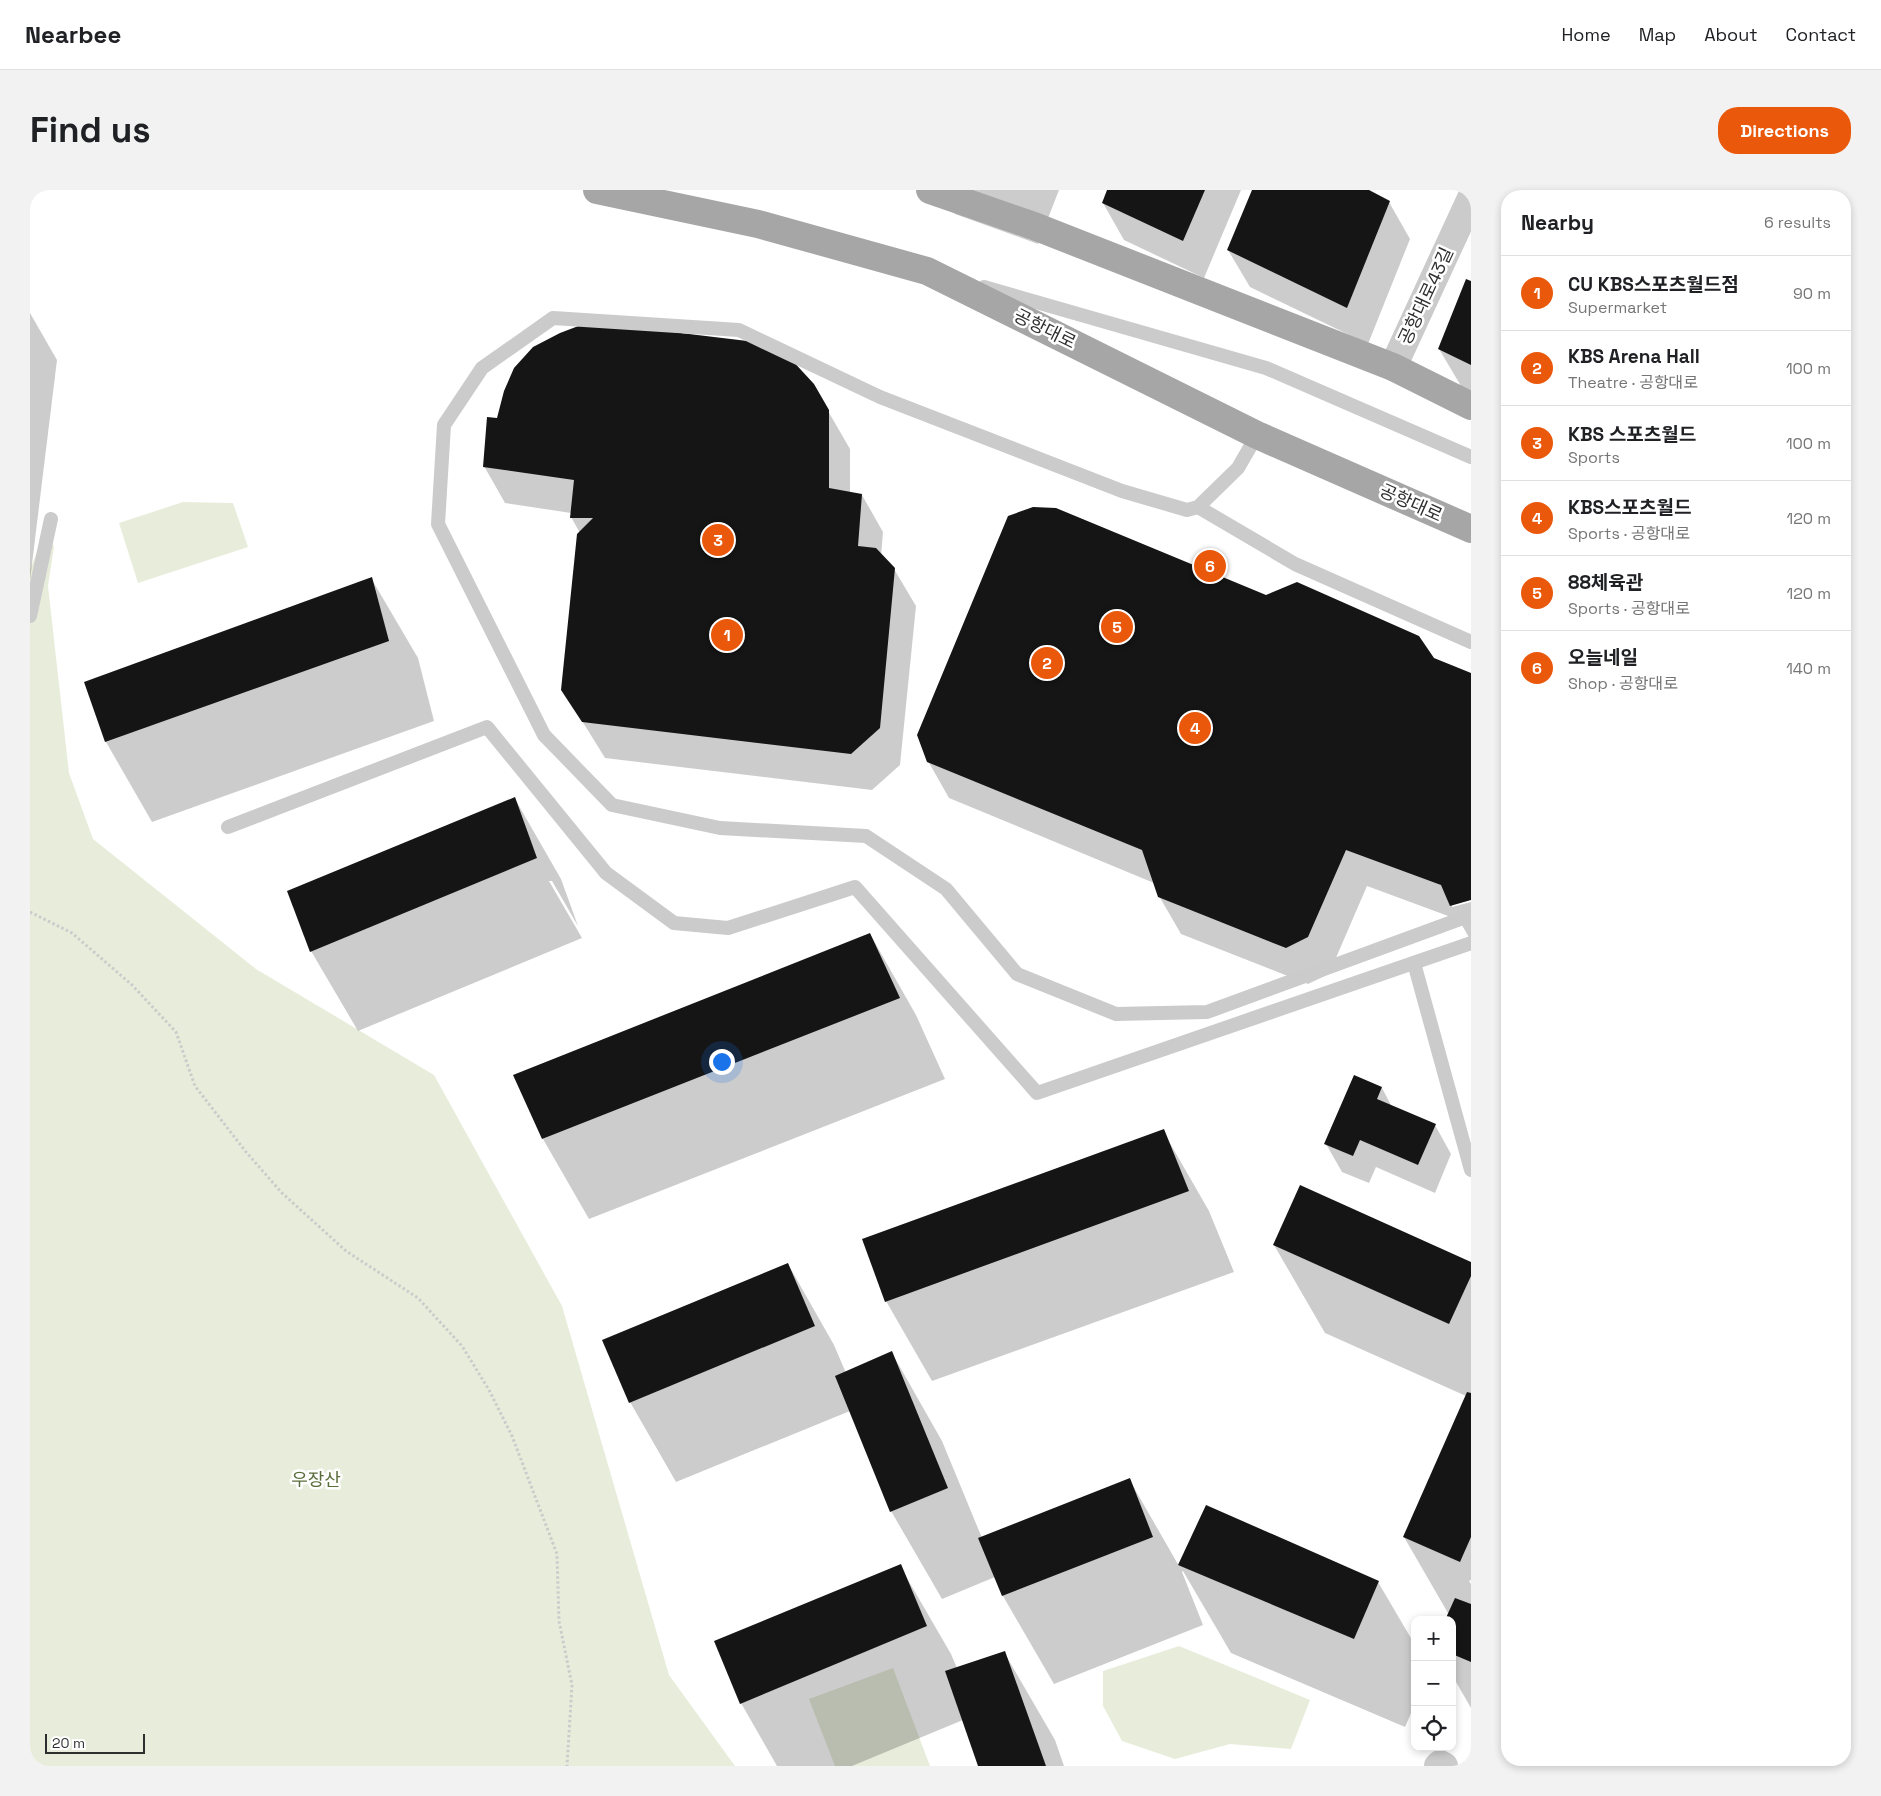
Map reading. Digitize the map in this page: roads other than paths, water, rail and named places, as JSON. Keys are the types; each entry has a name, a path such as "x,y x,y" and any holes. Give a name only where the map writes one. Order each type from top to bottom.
{"main road":[{"name":"공항대로","path":"597,190 758,224 928,271 1257,435 1471,529"},
{"path":"930,190 1034,226 1393,367 1471,406"}],"street":[{"name":"공항대로43길","path":"1393,367 1471,198"},
{"path":"1438,1766 1440,1764 1444,1766"}],"lane":[{"path":"928,271 1266,368 1471,457"},
{"path":"1257,435 1238,468 1198,506 1187,510 1112,488 880,397 739,330 553,318 482,368 444,425 438,524 544,735 612,805 720,828 866,836 946,889 1017,974 1116,1014 1207,1012 1471,915"},
{"path":"1198,506 1295,564 1471,642"},
{"path":"30,616 51,519"},
{"path":"228,827 487,727 606,873 674,923 728,928 854,888 1037,1093 1471,943"},
{"path":"1414,963 1471,1170"}],"place":[{"name":"KBS 스포츠월드","path":"718,540"},
{"name":"오늘네일","path":"1210,566"},
{"name":"88체육관","path":"1117,627"},
{"name":"CU KBS스포츠월드점","path":"727,635"},
{"name":"KBS Arena Hall","path":"1047,663"},
{"name":"KBS스포츠월드","path":"1195,728"}],"park label":[{"name":"우장산","path":"316,1480"}]}
